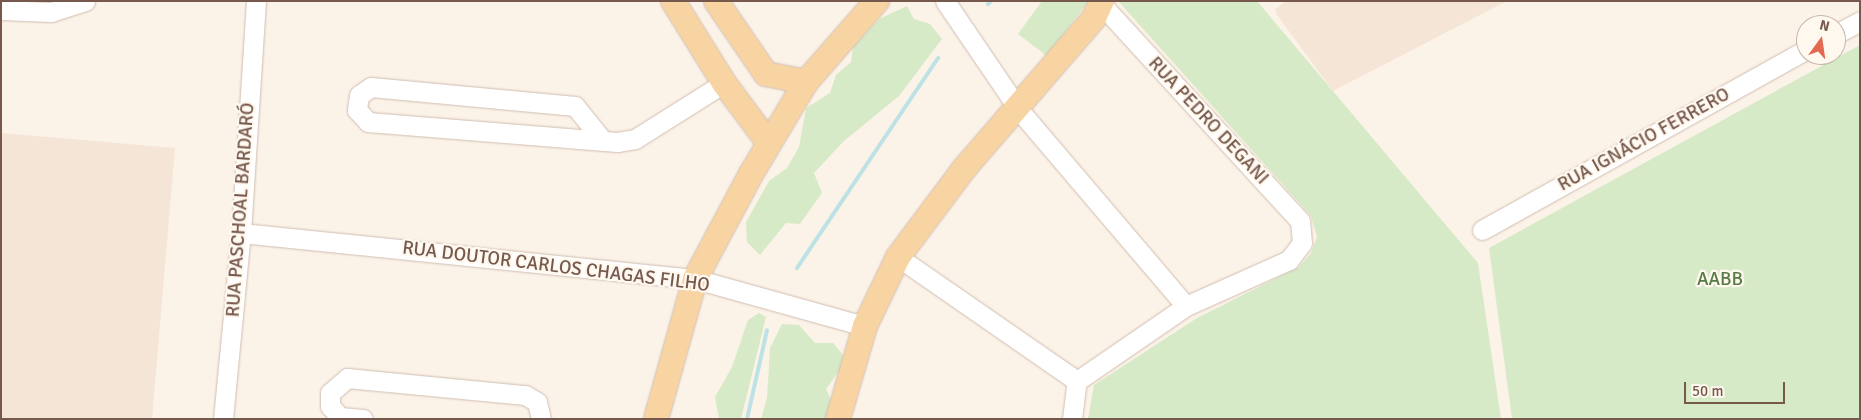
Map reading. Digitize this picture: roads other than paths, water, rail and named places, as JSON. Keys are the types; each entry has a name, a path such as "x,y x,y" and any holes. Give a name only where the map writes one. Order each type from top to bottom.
{"main road":[{"path":"673,1 724,83 768,142"},
{"path":"716,1 766,74 806,82"},
{"path":"656,419 695,279 768,142 806,82 878,1"},
{"path":"838,419 865,326 898,257 963,170 1019,110 1094,18 1102,3"}],"street":[{"path":"1,10 51,12 85,1"},
{"name":"RUA PASCHOAL BARDARÓ","path":"223,419 241,233 256,1"},
{"path":"945,1 1019,110 1186,306 1077,381 1072,419"},
{"name":"RUA PEDRO DEGANI","path":"1102,3 1300,221 1302,243 1290,260 1186,306"},
{"path":"1846,28 1860,20"},
{"name":"RUA IGNÁCIO FERRERO","path":"1482,230 1796,56"},
{"path":"603,141 575,106 371,87 359,95 358,110 368,122 603,141 635,139 724,83"},
{"name":"RUA DOUTOR CARLOS CHAGAS FILHO","path":"241,233 695,279 865,326"},
{"path":"898,257 1077,381"},
{"path":"363,419 340,416 330,406 330,393 347,378 525,395 537,402 547,418"}],"waterway":[{"path":"988,4 991,1"},
{"path":"797,268 938,58"},
{"path":"747,419 767,330"}],"park label":[{"name":"AABB","path":"1720,280"}]}
